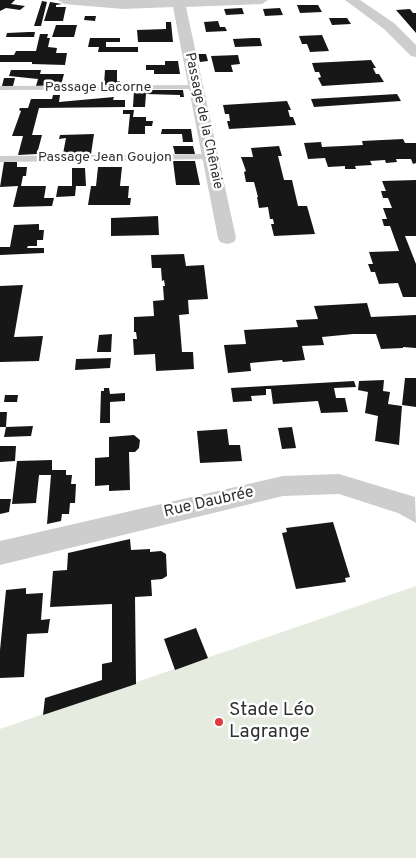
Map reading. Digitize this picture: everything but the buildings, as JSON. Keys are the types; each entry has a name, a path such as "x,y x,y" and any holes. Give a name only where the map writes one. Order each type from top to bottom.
{"street":[{"path":"64,0 123,5 262,0"},
{"path":"351,0 389,26 416,53"},
{"name":"Passage de la Chênaie","path":"179,4 227,238"},
{"name":"Rue Daubrée","path":"0,553 283,486 339,484 406,505 416,512"}],"lane":[{"name":"Passage Lacorne","path":"0,88 196,87"},
{"name":"Passage Jean Goujon","path":"0,159 210,157"}],"shaded area":[{"name":"Stade Léo Lagrange","path":"416,586 416,858 0,858 0,729"}],"place":[{"name":"Stade Léo Lagrange","path":"219,722"}]}
